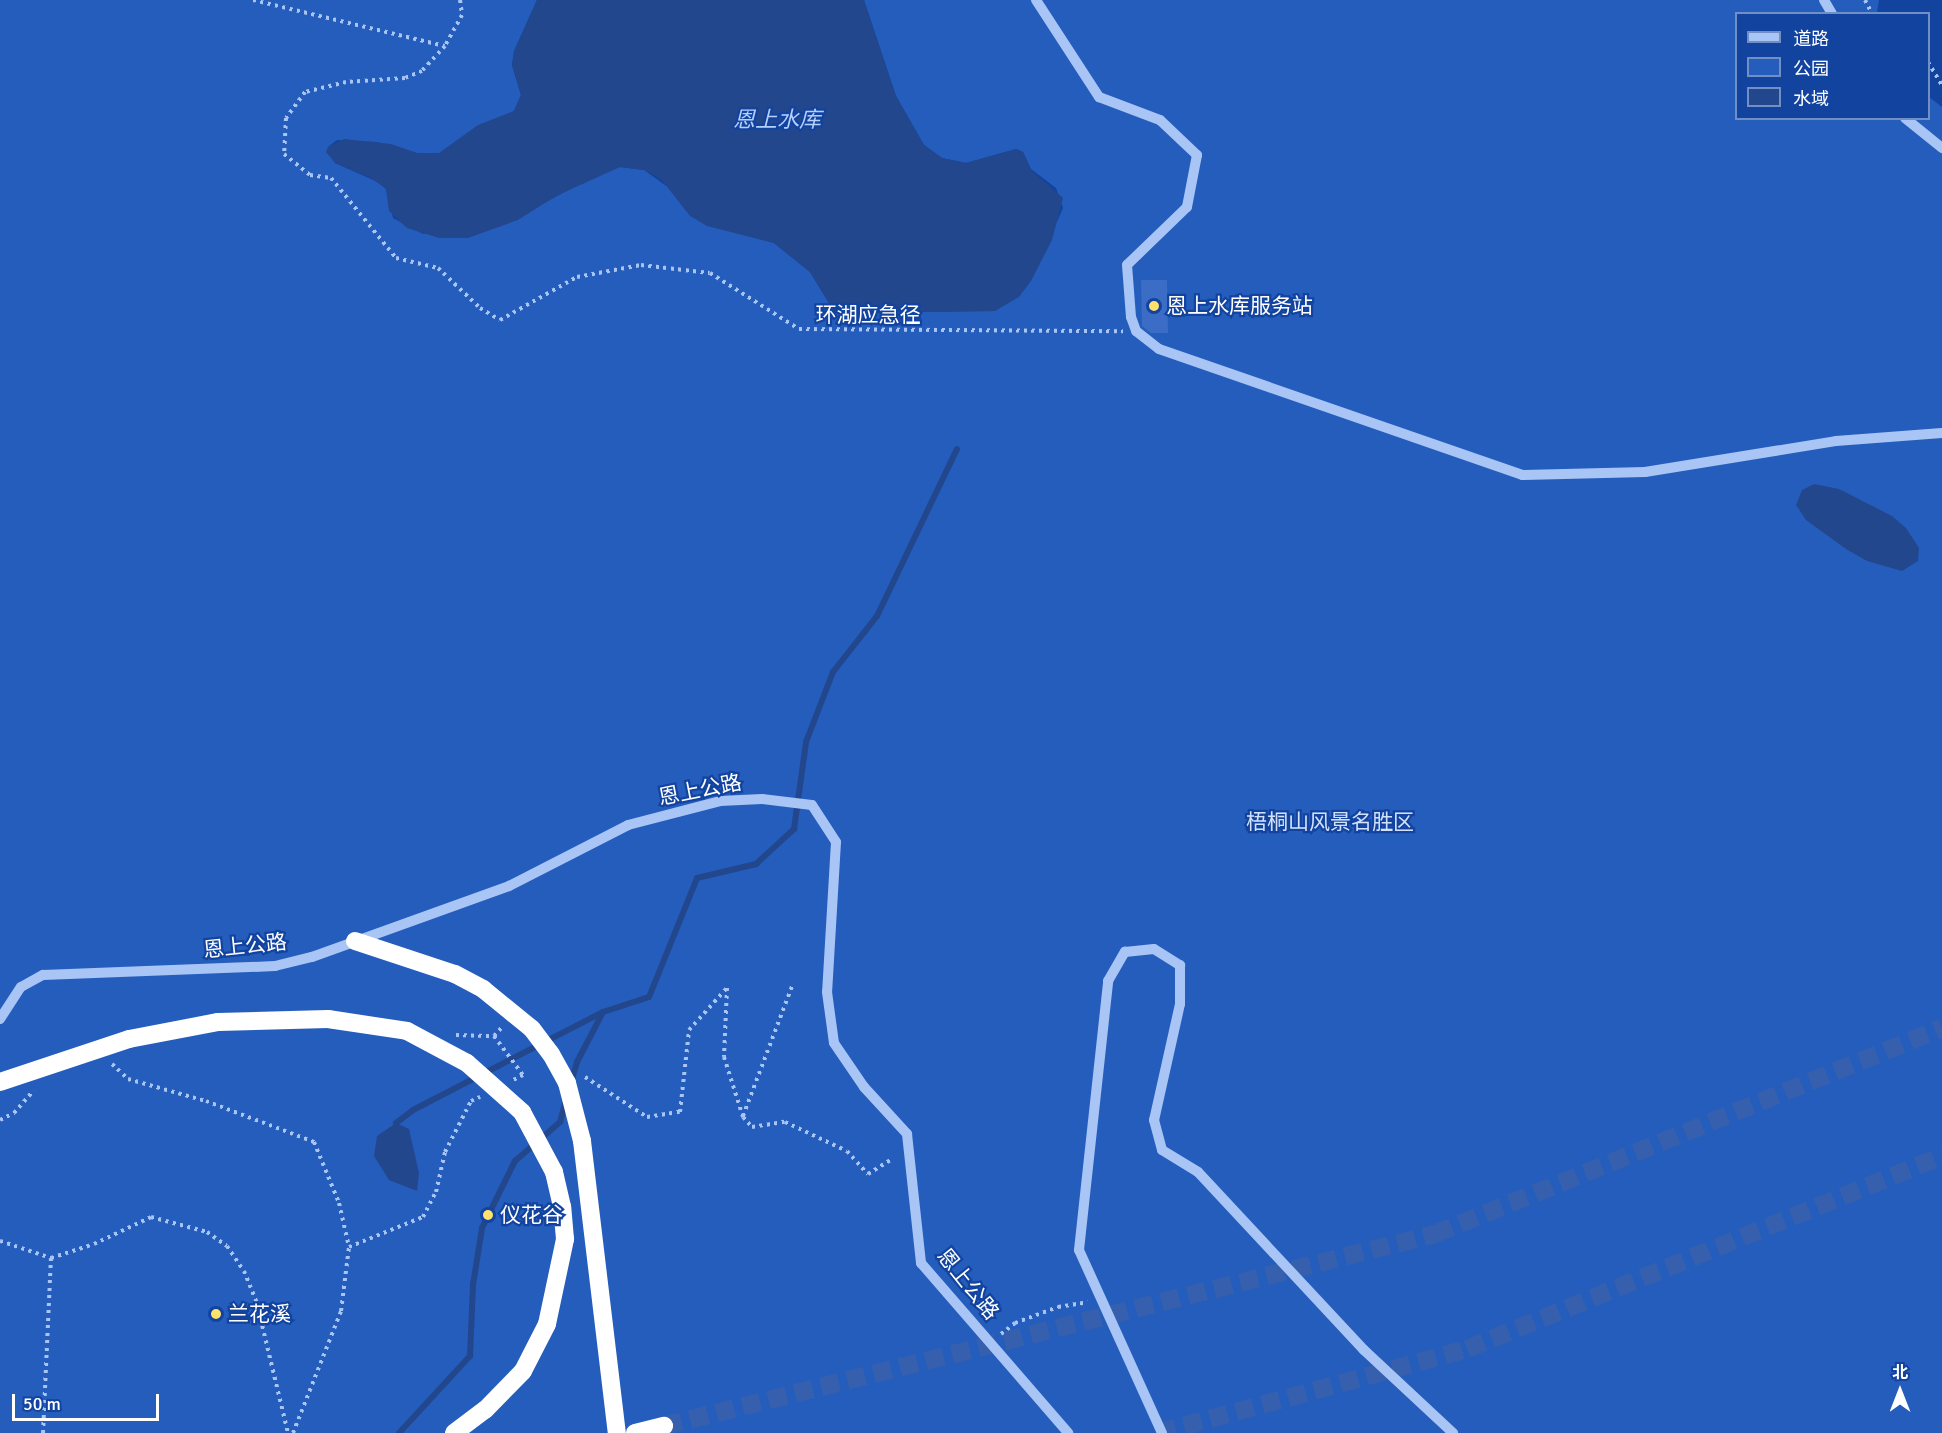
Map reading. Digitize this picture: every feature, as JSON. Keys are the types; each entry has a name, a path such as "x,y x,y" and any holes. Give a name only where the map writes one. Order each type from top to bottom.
{"highway":[{"path":"355,941 455,974 483,989 532,1029 551,1054 567,1083 582,1141 617,1433"},
{"path":"0,1082 129,1040 218,1022 328,1018 407,1031 467,1063 522,1112 554,1172 562,1207 564,1239 547,1324 523,1371 485,1410 454,1433"},
{"path":"635,1433 664,1426"}],"street":[{"path":"1036,0 1098,97 1160,120 1197,155 1187,207 1127,264 1131,317 1136,332 1159,350 1522,475 1645,472 1836,441 1942,433"},
{"path":"1907,120 1942,148"},
{"name":"恩上公路","path":"0,1020 21,987 43,975 116,969 254,968 312,957 509,886 628,825 720,801 762,799 812,805 836,842 827,992 834,1043 864,1086 907,1134 921,1263 1068,1433"},
{"path":"1162,1433 1079,1250 1108,981 1125,952 1154,949 1180,965 1180,1004 1154,1120 1162,1150 1198,1172 1364,1350 1453,1433"}],"path":[{"path":"253,0 445,46"},
{"name":"环湖应急径","path":"460,0 462,15 445,46 422,71 405,78 346,82 305,92 286,118 284,154 310,175 332,178 396,258 438,268 480,308 500,320 577,277 641,264 710,273 799,329 1136,332"},
{"path":"1930,64 1942,85"},
{"path":"743,1117 793,984"},
{"path":"585,1077 647,1117 680,1112 689,1030 728,988 724,1057 743,1117 752,1127 785,1122 847,1151 868,1174 890,1160"},
{"path":"447,1035 494,1036 523,1075 502,1086"},
{"path":"105,1058 128,1079 206,1101 314,1142 339,1203 349,1247 341,1311 291,1433"},
{"path":"0,1120 14,1113 39,1084"},
{"path":"349,1247 423,1216 436,1192 445,1152 471,1101 492,1091"},
{"path":"0,1241 51,1258 94,1244 151,1216 207,1232 227,1246 244,1271 256,1304 291,1433"},
{"path":"43,1433 51,1258"},
{"path":"990,1343 1015,1323 1058,1307 1081,1301 1103,1304"}],"green space":[{"name":"梧桐山风景名胜区","path":"0,0 537,0 514,51 512,65 521,95 514,111 468,133 440,153 417,153 377,142 337,140 328,147 335,163 380,183 386,189 393,218 423,234 505,224 598,174 620,167 644,170 729,231 774,243 810,272 835,313 995,311 1031,281 1063,208 1056,188 1031,169 1023,152 1016,149 966,163 942,158 924,145 896,96 864,0 1879,0 1877,12 1735,12 1735,120 1930,120 1930,98 1942,107 1942,1433 0,1433"}],"water":[{"name":"恩上水库","path":"537,0 864,0 896,96 924,145 942,158 966,163 1016,149 1023,152 1031,170 1063,198 1052,240 1031,281 1019,297 995,311 835,313 810,272 774,243 707,226 690,216 661,179 644,170 620,167 556,196 518,220 468,238 439,238 407,228 389,211 386,189 371,178 335,163 326,152 328,147 344,139 391,144 417,153 439,153 478,125 514,111 521,95 512,65 514,51"},
{"path":"1814,484 1839,489 1892,516 1906,528 1919,548 1918,561 1902,571 1867,561 1806,520 1796,505 1802,490"},
{"path":"396,1123 409,1129 419,1173 417,1191 389,1180 374,1156 377,1136"}],"building":[{"name":"恩上水库服务站","path":"1141,280 1167,280 1168,333 1151,333 1142,326"}],"waterway":[{"path":"571,1082 577,1062 603,1012 649,997 697,878 756,864 794,829 806,742 833,672 877,616 957,449"},
{"path":"396,1123 413,1110 603,1012"},
{"path":"399,1433 470,1356 473,1285 482,1228 515,1161 560,1122 566,1100"}],"tunnel":[{"path":"664,1426 1435,1234 1942,1028"},
{"path":"1158,1433 1467,1349 1942,1156"}],"place":[{"name":"恩上水库服务站","path":"1154,306"},
{"name":"仪花谷","path":"488,1215"},
{"name":"兰花溪","path":"216,1314"}]}
